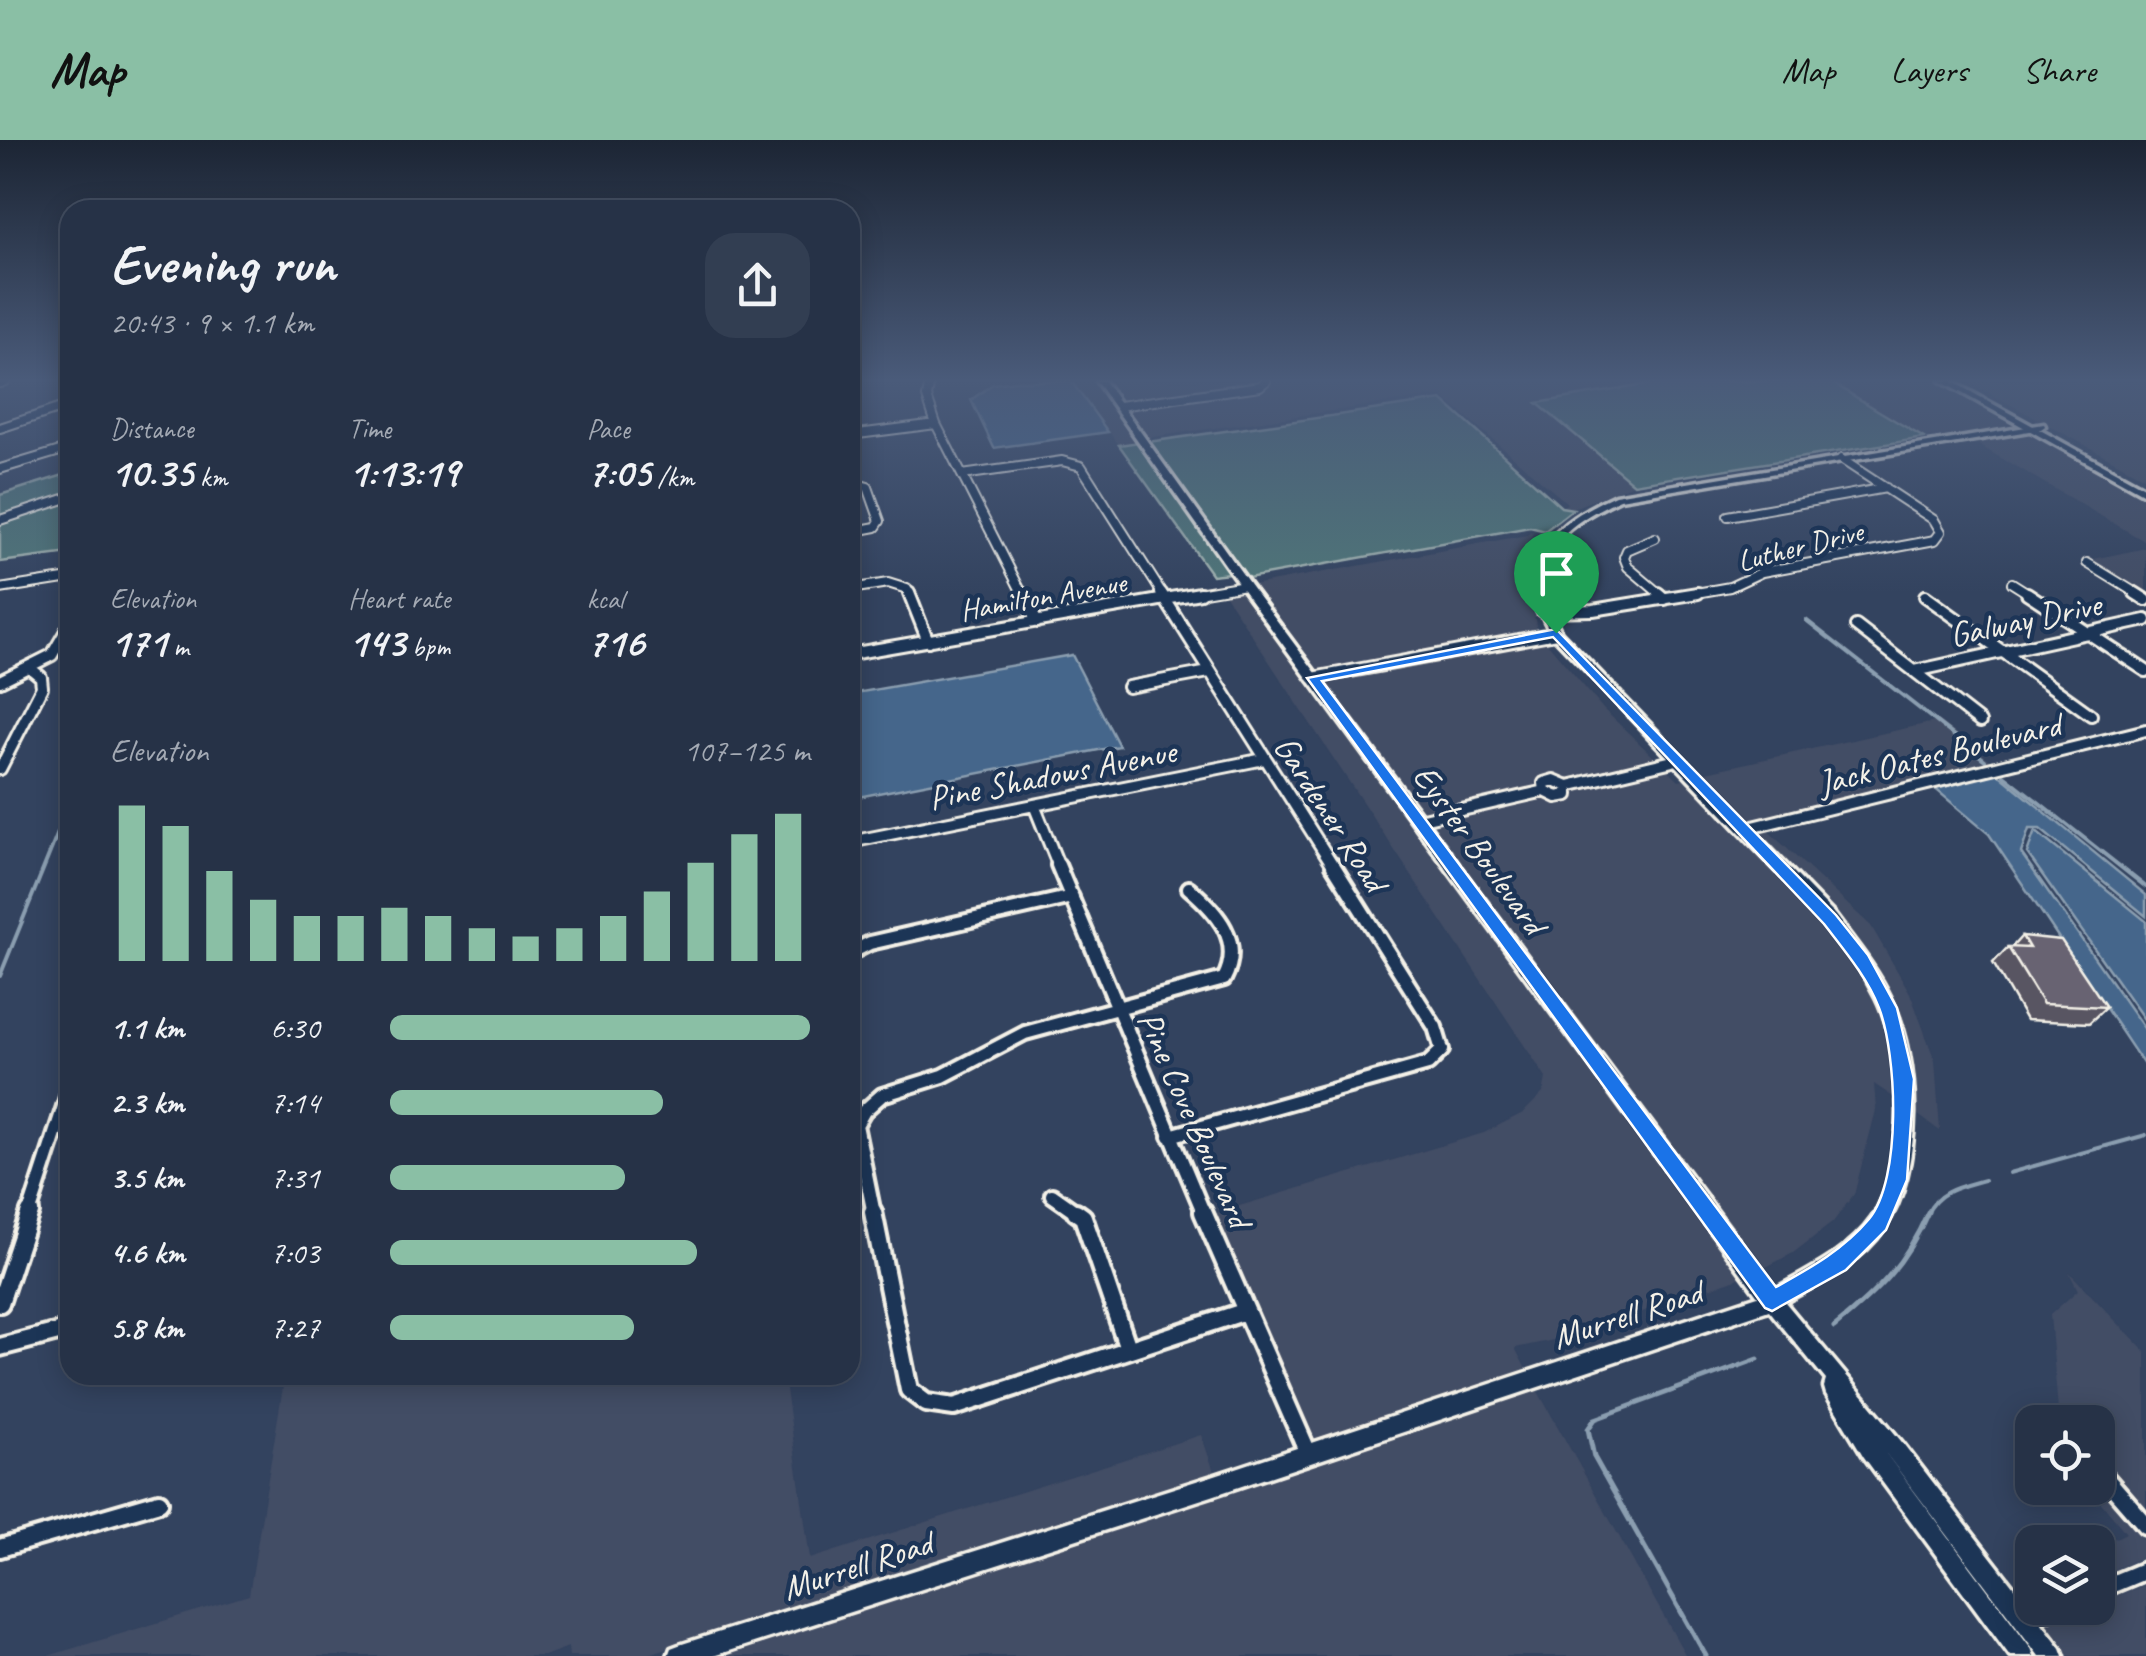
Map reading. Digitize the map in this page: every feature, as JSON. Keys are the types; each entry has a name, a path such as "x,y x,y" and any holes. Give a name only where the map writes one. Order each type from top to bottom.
{"main road":[{"path":"2077,452 2146,492"},
{"path":"2084,452 2146,483"}],"street":[{"path":"0,469 58,452"},
{"path":"950,452 1037,622"},
{"name":"Eyster Boulevard","path":"1150,452 1772,1300 1894,1448 2015,1606"},
{"path":"1542,611 1537,583 1542,562 1552,541 1590,508 1649,490 1884,452"},
{"name":"Luther Drive","path":"1542,611 1593,610 1665,599 1730,587 1762,572 1935,540 1941,532 1934,520 1840,459"},
{"name":"Gardener Road","path":"962,475 1062,461 1081,466 1435,1026 1442,1050 1428,1064 1170,1136"},
{"path":"860,485 868,487 880,521 860,530"},
{"path":"1728,516 1886,488"},
{"path":"0,520 60,501"},
{"path":"1654,538 1627,550 1624,557 1628,566 1665,599"},
{"path":"2087,563 2146,600"},
{"path":"0,588 60,579"},
{"path":"860,587 888,583 907,589 928,641"},
{"path":"2012,583 2146,671"},
{"name":"Hamilton Avenue","path":"860,652 1245,585"},
{"path":"1925,596 2091,715"},
{"name":"Murrell Road","path":"679,1656 1772,1300 1839,1263 1879,1223 1897,1180 1904,1079 1888,1008 1862,960 1745,829 1556,633 1542,611"},
{"name":"Galway Drive","path":"1915,672 2146,620"},
{"path":"1856,626 1980,722"},
{"path":"1314,678 1556,633"},
{"path":"0,681 52,655 60,641"},
{"path":"0,769 42,687 41,677 29,667"},
{"path":"1128,686 1209,672"},
{"name":"Jack Oates Boulevard","path":"1745,829 2146,730"},
{"name":"Pine Shadows Avenue","path":"860,840 1264,759"},
{"path":"1418,820 1545,791 1565,796 1570,792 1568,786 1677,760"},
{"name":"Pine Cove Boulevard","path":"1034,806 1116,1011 1308,1453"},
{"path":"860,1116 874,1096 942,1077 989,1048 1027,1032 1224,979 1234,965 1235,950 1213,908 1190,888"},
{"path":"860,948 1072,897"},
{"path":"0,1303 60,1119"},
{"path":"860,1146 908,1390 926,1403 954,1407 1246,1311"},
{"path":"1052,1195 1083,1218 1128,1348"},
{"path":"0,1347 60,1332"},
{"name":"Eyster Boulevard","path":"1812,1352 1870,1450 2023,1656"},
{"path":"2115,1489 2146,1524"},
{"path":"0,1548 158,1502"},
{"path":"2115,1583 2146,1570"},
{"path":"2003,1630 2015,1624"},
{"name":"Eyster Boulevard","path":"2030,1625 2054,1656"}],"shaded area":[{"path":"1507,452 1595,452 1634,484 1555,515 1567,503"},
{"path":"1990,452 2064,452 2146,497 2146,542"},
{"path":"2098,452 2146,452 2146,478"},
{"path":"1534,530 1523,556 1537,631 1317,674 1253,585 1527,535"},
{"path":"2146,548 2146,595 2089,560"},
{"path":"1242,589 1745,1276 1573,1336 1515,1348 1527,1371 1313,1441 1213,1214 1484,1133 1523,1113 1543,1093 1546,1078 1223,592"},
{"path":"1542,637 1603,709 1657,760 1570,781 1546,776 1538,781 1537,788 1421,815 1321,680"},
{"path":"1072,655 1119,746 860,797 860,692"},
{"path":"1939,721 1994,763 1746,824 1697,774"},
{"path":"1665,767 1679,780 1687,778 1824,921 1855,961 1878,1002 1889,1038 1895,1098 1874,1084 1876,1110 1854,1194 1833,1222 1793,1253 1760,1270 1427,823 1543,796 1568,800 1576,789"},
{"path":"1996,772 2146,895 2146,916 2040,829 2029,829 2021,853 2146,1031 2146,1068 1989,834 1933,787"},
{"path":"1813,817 1767,830 1871,926 1910,993 1935,1061 1940,1131 1913,1111 1906,1040 1893,1002 1869,960 1836,918 1754,832"},
{"path":"2035,831 2146,921 2146,1022 2027,853"},
{"path":"2069,1272 2146,1353 2146,1512 2115,1476 2115,1405 2058,1405 2050,1315 2078,1290"},
{"path":"283,1385 785,1385 810,1559 1201,1435 1215,1474 642,1656 569,1656 568,1647 544,1656 48,1656 249,1595"},
{"path":"1536,1388 1686,1656 715,1656 1222,1493"},
{"path":"2115,1501 2146,1537 2146,1556 2115,1569 2115,1538 2126,1533 2103,1505 2115,1505"},
{"path":"2146,1584 2146,1656 2065,1656 2042,1626 2115,1625 2115,1597"}],"green space":[{"path":"1124,452 1146,452 1230,573 1212,575"},
{"path":"1155,452 1500,452 1561,507 1573,509 1545,531 1530,527 1248,578"},
{"path":"1595,452 1837,452 1634,484"},
{"path":"60,476 60,498 0,518 0,495"},
{"path":"60,502 60,554 0,562 0,522"}],"building":[{"path":"2022,936 2061,940 2106,1007 2043,1004 2008,947 2029,948"}],"waterway":[{"path":"1806,620 1985,760"},
{"path":"2004,775 2146,887"},
{"path":"0,976 60,828"},
{"path":"2009,1173 2146,1135"},
{"path":"1927,1214 1944,1195 1984,1180"},
{"path":"1834,1327 1889,1276 1928,1212"},
{"path":"1706,1656 1594,1457 1588,1429 1595,1419 1758,1359"}],"route":[{"path":"1556,633 1830,920 1862,960 1888,1008 1904,1079 1897,1180 1879,1223 1839,1263 1772,1300 1314,678 1556,633"}]}
